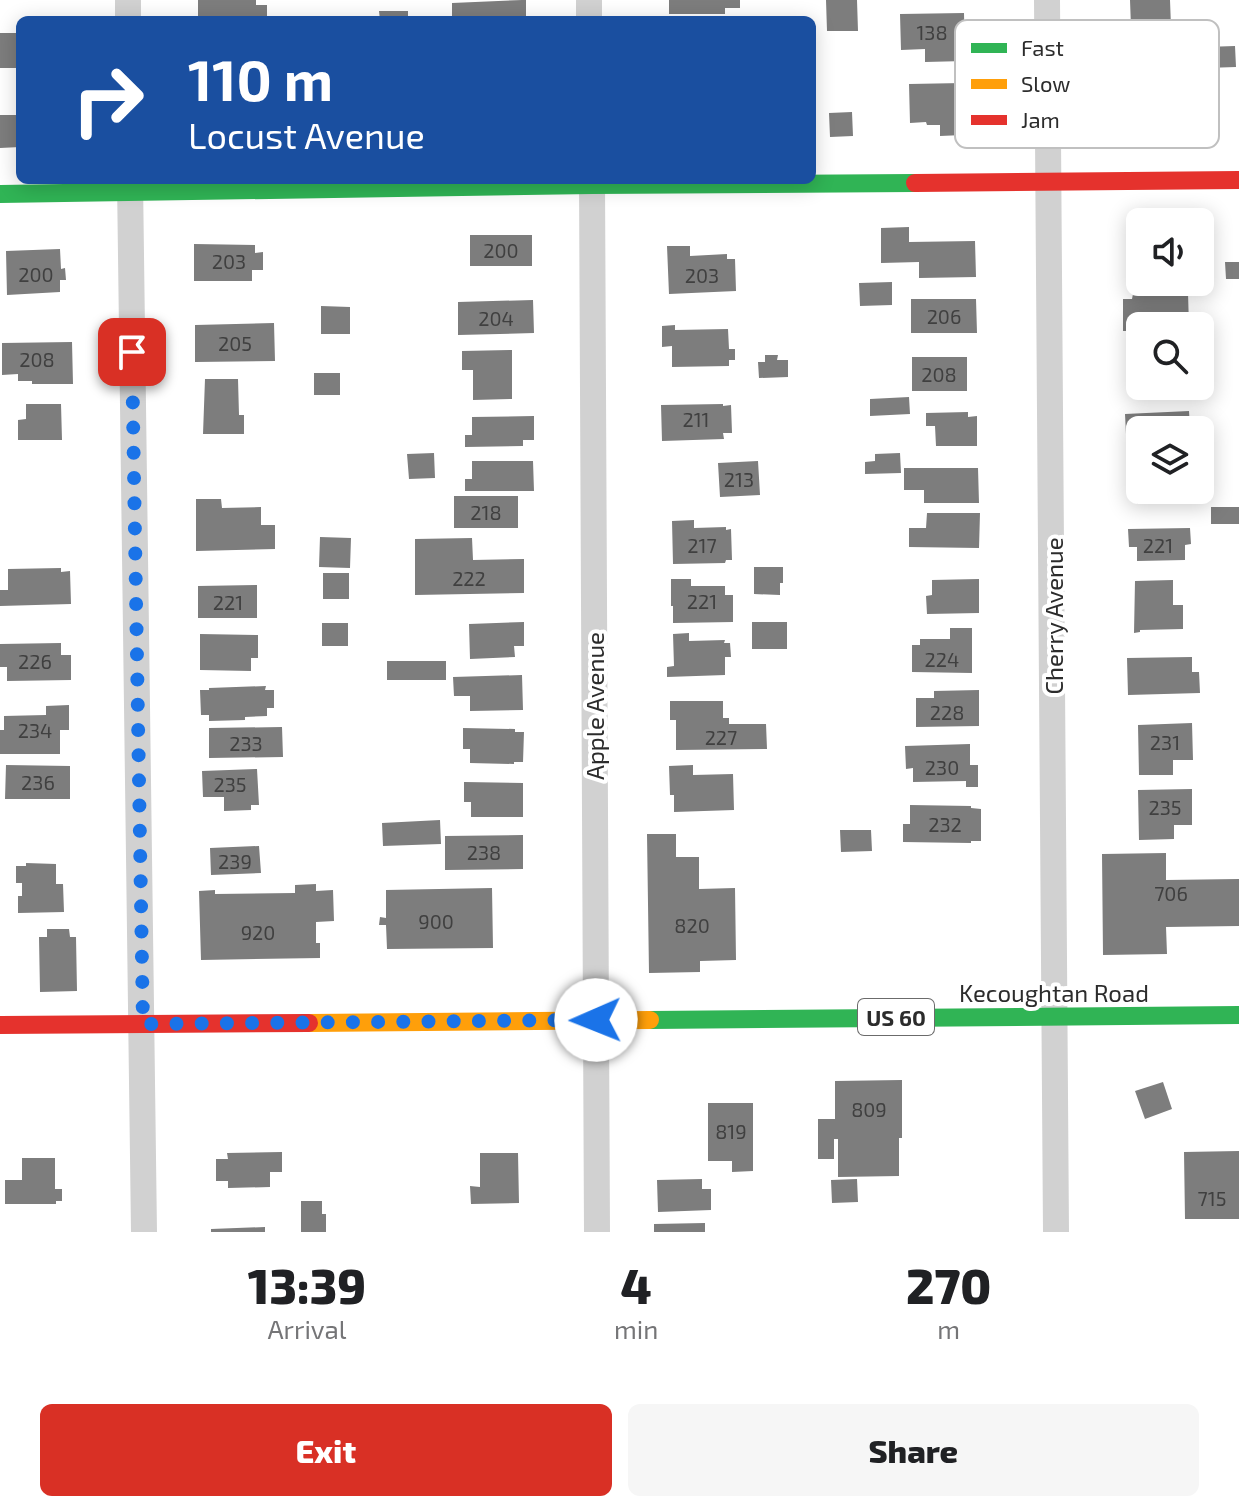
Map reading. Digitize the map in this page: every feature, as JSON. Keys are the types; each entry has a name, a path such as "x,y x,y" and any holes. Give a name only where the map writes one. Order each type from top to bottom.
{"street":[{"name":"Cherry Avenue","path":"1047,0 1047,20"},
{"name":"Cherry Avenue","path":"1049,148 1056,1232"},
{"path":"816,182 1239,180"},
{"path":"0,194 130,186 361,184"},
{"name":"Apple Avenue","path":"592,184 597,1232"},
{"path":"130,186 144,1232"},
{"name":"Kecoughtan Road","path":"0,1025 1239,1015"}],"building":[{"path":"198,0 256,0 256,5 267,5 267,16 198,16"},
{"path":"526,0 526,16 452,16 452,3"},
{"path":"669,0 740,0 740,8 725,8 725,14 669,14"},
{"path":"826,0 857,0 858,31 827,31"},
{"path":"1130,0 1170,0 1171,20 1131,20"},
{"path":"379,11 408,11 408,16 380,16"},
{"path":"964,13 964,20 955,20 955,61 925,62 925,49 901,50 900,14"},
{"path":"0,33 16,33 16,68 0,68"},
{"path":"1235,46 1236,67 1219,68 1219,47"},
{"path":"955,83 955,135 940,136 940,125 910,123 909,84"},
{"path":"852,112 853,136 830,137 829,113"},
{"path":"0,115 16,115 16,147 0,148"},
{"path":"909,227 909,242 975,241 976,277 919,278 919,262 881,263 881,228"},
{"path":"470,235 532,235 532,266 470,266"},
{"path":"194,244 255,245 255,253 263,252 263,270 252,270 252,281 194,281"},
{"path":"667,246 690,246 690,256 727,254 727,259 735,259 736,291 669,294"},
{"path":"60,249 61,269 65,268 66,280 60,280 60,292 7,295 6,251"},
{"path":"1225,262 1239,262 1239,279 1226,279"},
{"path":"892,282 892,305 860,306 859,283"},
{"path":"1133,296 1188,296 1189,312 1126,312 1126,331 1123,331 1123,299 1132,299"},
{"path":"911,299 976,299 977,333 911,333"},
{"path":"533,300 534,333 458,335 458,302"},
{"path":"321,306 350,307 350,334 321,334"},
{"path":"274,323 275,361 195,362 195,325"},
{"path":"675,325 675,330 728,329 729,349 735,349 735,360 729,360 729,366 672,367 672,346 662,347 662,326"},
{"path":"72,342 73,384 32,384 32,381 18,381 18,374 2,375 2,343"},
{"path":"512,350 512,399 473,400 473,370 462,370 462,351"},
{"path":"765,355 778,355 777,360 788,360 788,377 759,378 758,362 765,362"},
{"path":"912,357 967,357 967,391 912,391"},
{"path":"314,373 340,373 340,395 314,395"},
{"path":"205,379 238,379 239,415 244,415 244,434 203,434"},
{"path":"909,397 910,414 870,416 870,399"},
{"path":"26,404 61,404 62,440 18,440 18,420 26,419"},
{"path":"661,405 731,405 732,433 723,433 724,439 662,441"},
{"path":"1189,411 1189,416 1126,416 1126,434 1125,414"},
{"path":"968,412 968,417 977,416 977,446 936,446 935,426 926,426 926,413"},
{"path":"534,416 534,440 523,440 523,446 465,447 465,435 472,435 472,417"},
{"path":"434,453 435,478 409,479 407,454"},
{"path":"900,453 901,473 865,474 865,462 875,461 875,454"},
{"path":"472,461 533,461 534,491 465,491 465,479 472,479"},
{"path":"758,461 760,495 720,497 718,463"},
{"path":"904,468 978,468 979,503 924,503 924,490 904,490"},
{"path":"454,496 518,496 518,528 454,528"},
{"path":"196,499 221,499 222,508 261,507 261,525 275,525 275,549 196,551"},
{"path":"1211,507 1239,507 1239,524 1211,524"},
{"path":"927,513 980,513 979,548 909,547 909,528 926,528"},
{"path":"694,520 694,528 731,529 732,560 725,563 673,564 672,521"},
{"path":"1190,528 1191,544 1185,545 1185,560 1137,561 1137,547 1129,547 1128,529"},
{"path":"320,537 351,538 350,568 319,567"},
{"path":"472,538 473,560 524,559 524,593 415,595 415,539"},
{"path":"754,567 783,567 780,595 754,594"},
{"path":"61,568 61,572 70,571 71,604 0,606 0,590 8,590 8,569"},
{"path":"323,573 349,573 349,599 323,599"},
{"path":"671,579 691,579 691,586 725,586 725,595 733,595 733,622 673,623"},
{"path":"979,579 979,613 927,614 926,596 932,595 932,580"},
{"path":"1173,580 1173,605 1183,605 1183,629 1140,630 1134,633 1135,581"},
{"path":"257,585 257,618 198,618 198,586"},
{"path":"524,622 524,646 514,646 515,657 470,659 469,624"},
{"path":"752,622 787,622 787,649 752,649"},
{"path":"322,623 348,623 348,646 322,646"},
{"path":"950,628 972,628 972,673 912,672 912,645 920,645 920,639 950,639"},
{"path":"689,633 689,641 725,640 724,643 730,643 731,657 725,657 725,675 667,677 667,667 674,666 673,634"},
{"path":"200,634 258,635 258,658 251,658 251,671 200,670"},
{"path":"61,643 61,655 71,655 71,680 7,681 7,667 0,667 0,644"},
{"path":"1192,657 1192,672 1199,672 1200,693 1128,695 1127,658"},
{"path":"387,661 446,661 446,680 387,680"},
{"path":"522,675 523,710 470,711 470,696 454,696 453,677"},
{"path":"266,686 265,690 274,690 274,708 267,708 267,716 209,721 209,715 201,715 200,690"},
{"path":"979,690 979,726 916,727 916,698 934,698 934,691"},
{"path":"670,701 723,701 723,718 729,718 729,724 766,724 767,749 676,750 676,720 670,720"},
{"path":"69,705 69,730 60,730 60,754 0,754 0,730 4,730 4,716 46,715 46,706"},
{"path":"1192,723 1193,760 1173,760 1173,775 1139,775 1138,725"},
{"path":"282,727 283,757 209,758 209,728"},
{"path":"463,728 515,729 515,732 524,732 523,762 470,763 470,749 463,749"},
{"path":"970,744 970,765 978,765 978,787 966,787 966,781 913,782 913,768 906,769 905,746"},
{"path":"6,765 70,766 70,799 5,799"},
{"path":"693,765 693,775 733,774 734,810 674,812 669,766"},
{"path":"257,769 259,805 251,805 251,810 224,811 224,797 203,797 202,771"},
{"path":"464,782 523,783 523,817 471,817 471,802 464,802"},
{"path":"1192,789 1192,825 1174,825 1174,839 1139,840 1138,790"},
{"path":"910,805 971,806 981,809 981,841 903,842 903,824 910,824"},
{"path":"440,820 441,844 383,846 382,823"},
{"path":"840,830 871,830 872,851 841,852"},
{"path":"647,834 676,834 676,857 699,857 699,889 735,888 736,960 700,961 700,972 649,973"},
{"path":"523,835 523,869 445,870 445,836"},
{"path":"259,846 261,873 211,875 210,848"},
{"path":"1166,853 1166,880 1239,879 1239,926 1166,927 1167,954 1103,955 1102,854"},
{"path":"26,863 56,864 56,884 63,884 64,912 18,913 22,883 16,883 16,866 26,866"},
{"path":"316,884 316,891 333,890 334,921 316,922 320,958 201,960 199,891 215,890 215,894 295,893 295,885"},
{"path":"492,888 493,948 387,949 386,925 379,925 380,917 386,918 386,890"},
{"path":"47,929 69,929 70,937 76,937 77,991 40,992 39,937 47,937"},
{"path":"902,1080 899,1176 838,1177 838,1139 834,1139 834,1159 818,1159 818,1119 835,1119 835,1081"},
{"path":"1163,1082 1172,1109 1145,1119 1135,1091"},
{"path":"708,1103 753,1103 753,1171 732,1172 732,1161 708,1161"},
{"path":"1239,1151 1239,1219 1185,1219 1184,1152"},
{"path":"282,1152 282,1172 270,1172 270,1187 228,1188 228,1181 216,1181 216,1159 228,1159 227,1153"},
{"path":"480,1153 518,1153 519,1203 471,1204 470,1186 480,1187"},
{"path":"22,1158 55,1158 55,1189 62,1189 62,1201 56,1201 56,1204 5,1204 5,1180 22,1180"},
{"path":"702,1179 702,1189 711,1189 711,1210 658,1212 657,1180"},
{"path":"857,1179 858,1202 832,1203 831,1180"},
{"path":"301,1201 322,1201 326,1232 301,1232"},
{"path":"705,1223 705,1232 654,1232 654,1224"},
{"path":"265,1227 265,1232 211,1232 211,1229"}],"traffic: fast":[{"path":"816,184 915,183"},
{"path":"0,194 754,184"},
{"path":"650,1020 1239,1015"}],"traffic: slow":[{"path":"309,1023 650,1020"}],"traffic: jam":[{"path":"915,183 1239,180"},
{"path":"0,1025 309,1023"}],"route":[{"path":"132,352 143,1024 596,1020"}]}
